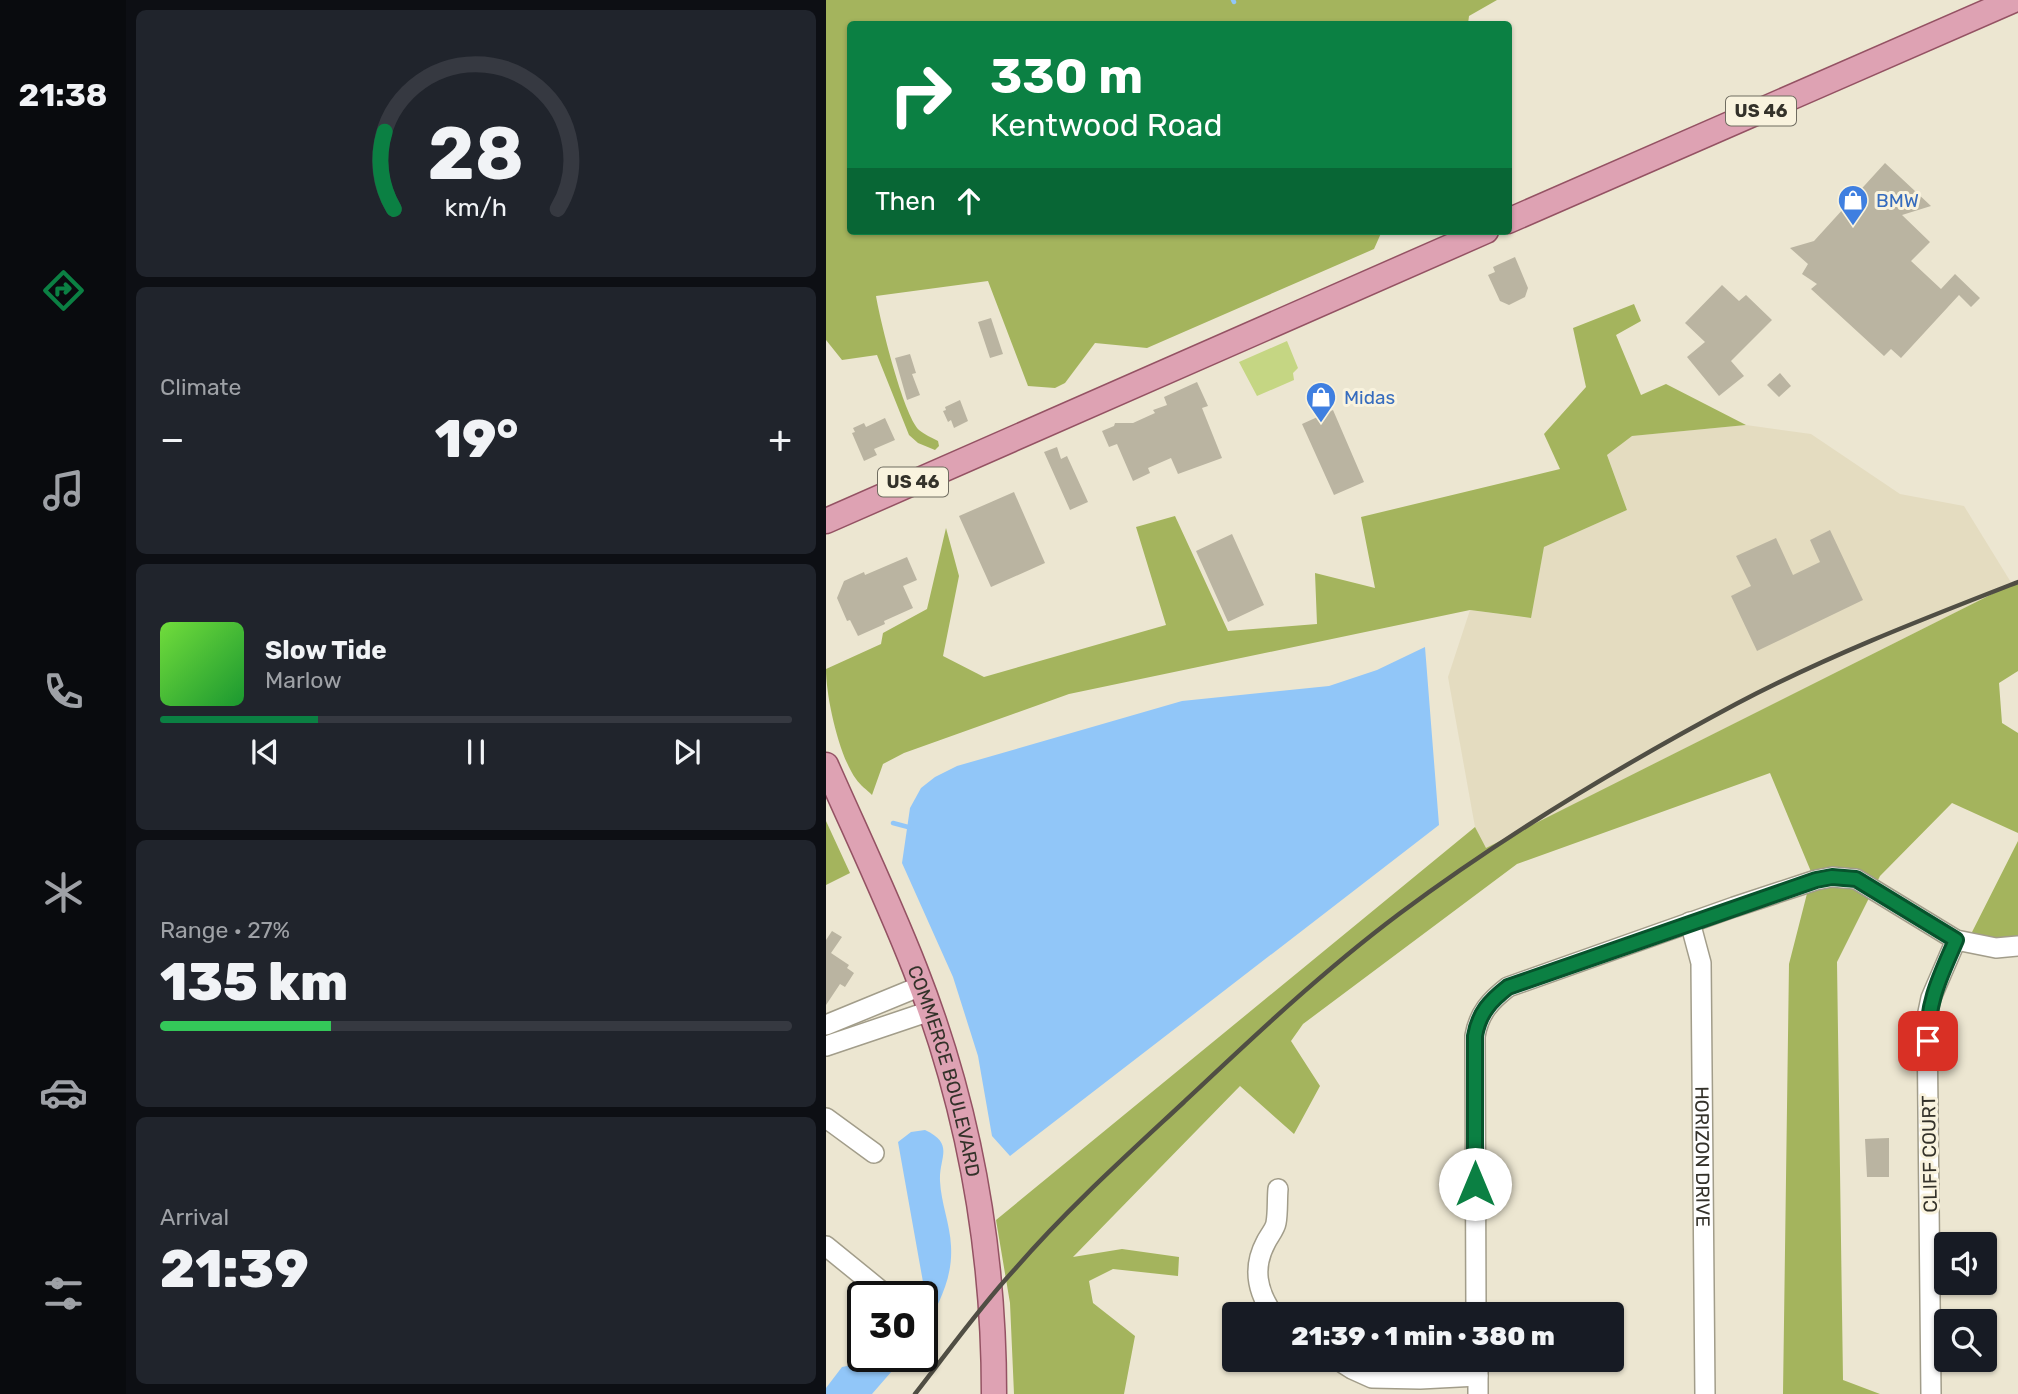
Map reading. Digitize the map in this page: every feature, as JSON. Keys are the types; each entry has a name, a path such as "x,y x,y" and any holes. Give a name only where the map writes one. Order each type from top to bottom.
{"main road":[{"name":"US 46","path":"1512,219 2014,0"},
{"name":"US 46","path":"826,521 1477,235"},
{"name":"COMMERCE BOULEVARD","path":"826,765 921,986 950,1072 969,1147 991,1290 994,1394"}],"street":[{"path":"1476,1302 1474,1053 1478,1021 1484,1009 1508,987 1690,922 1832,877 1856,879 1956,940 1996,948 2018,946"},
{"name":"HORIZON DRIVE","path":"1690,922 1701,963 1705,1394"},
{"name":"CLIFF COURT","path":"1931,1394 1927,1017 1931,998 1956,940"},
{"path":"826,1026 921,986"},
{"path":"826,1046 930,1011"},
{"path":"826,1118 874,1153"},
{"path":"1264,1302 1257,1282 1258,1263 1276,1224 1278,1189"},
{"path":"826,1246 869,1281"},
{"path":"1359,1372 1372,1378 1478,1376"}],"shaded area":[{"path":"1746,425 1811,434 1900,494 1964,506 2012,584 1485,849 1475,827 1448,677 1470,610 1530,618 1544,547 1627,510 1607,455 1631,436"}],"green space":[{"path":"826,0 1497,0 1469,16 1468,21 847,21 847,235 1380,235 1374,249 1147,348 1095,343 1065,383 1055,388 1028,386 988,281 876,296 887,345 906,406 919,430 938,441 939,446 935,450 918,443 909,435 877,355 842,360 826,340"},
{"path":"1634,304 1641,321 1616,335 1641,395 1666,384 1746,425 1632,436 1607,455 1627,510 1544,547 1531,618 1470,610 1069,694 904,753 883,764 872,795 850,769 835,726 826,669 881,644 883,633 927,609 946,528 959,576 943,656 984,677 1166,625 1136,527 1175,516 1228,631 1317,624 1315,573 1375,588 1361,517 1560,469 1544,434 1586,387 1573,328"},
{"path":"1287,341 1298,368 1293,373 1294,380 1257,396 1239,362"},
{"path":"2018,581 2018,671 1999,683 2002,723 2018,733 2018,833 1952,803 1880,876 1837,962 1843,1380 1880,1394 1783,1394 1789,964 1812,874 1770,773 1517,864 1303,1024 1291,1041 1320,1086 1294,1134 1240,1086 1073,1257 1122,1249 1179,1257 1178,1276 1113,1269 1089,1281 1093,1303 1135,1336 1124,1394 1014,1394 1010,1303 996,1220 1475,827 1486,848"},
{"path":"826,821 850,873 826,885"},
{"path":"2018,841 2018,937 1968,940"}],"water":[{"path":"1425,647 1439,825 1010,1156 992,1136 978,1056 953,977 902,863 910,808 921,788 957,766 1182,701 1329,686 1377,670"},
{"path":"925,1130 940,1140 943,1146 940,1181 951,1258 947,1281 938,1304 938,1281 923,1281 898,1142 911,1132"},
{"path":"847,1366 847,1372 891,1372 872,1394 826,1394 826,1388 842,1367"}],"building":[{"path":"1885,163 1931,206 1902,215 1930,242 1911,261 1941,289 1955,274 1980,298 1971,307 1959,295 1901,358 1891,349 1884,356 1811,289 1817,284 1802,274 1808,264 1790,248 1814,241"},
{"path":"1515,257 1528,288 1525,297 1509,305 1500,301 1488,275 1495,272 1493,267"},
{"path":"1722,285 1739,301 1746,295 1772,320 1731,361 1744,376 1719,396 1687,357 1705,342 1685,323"},
{"path":"991,318 1003,354 990,358 978,322"},
{"path":"910,354 916,373 912,374 920,395 907,400 895,358"},
{"path":"1780,373 1791,386 1779,397 1767,385"},
{"path":"1197,382 1208,406 1202,408 1222,458 1178,474 1171,458 1148,468 1150,473 1133,481 1117,444 1109,447 1102,431 1115,423 1133,423 1155,413 1153,410 1167,405 1164,397"},
{"path":"960,400 968,421 954,428 943,411 946,410 945,407"},
{"path":"1333,410 1364,482 1334,495 1302,424"},
{"path":"885,418 895,440 874,449 877,455 864,461 852,433 855,432 853,428 864,423 866,427"},
{"path":"1057,447 1061,459 1067,456 1088,502 1070,510 1044,452"},
{"path":"1014,492 1045,563 991,587 959,516"},
{"path":"1830,530 1863,600 1757,651 1731,596 1751,586 1736,556 1776,538 1793,575 1820,562 1810,540"},
{"path":"1232,534 1264,605 1228,622 1196,551"},
{"path":"907,557 917,580 903,586 913,608 858,636 850,620 847,621 837,598 844,581"},
{"path":"832,931 842,937 831,953 849,965 847,968 854,973 845,987 840,984 826,1005 826,940"},
{"path":"1889,1138 1889,1177 1867,1177 1865,1139"}],"waterway":[{"path":"893,823 908,827"}],"railway":[{"path":"915,1394 1002,1284 1076,1204 1289,1005 1399,914 1564,803 1736,704 1840,654 2018,582"}],"place":[{"name":"BMW","path":"1853,227"},
{"name":"Midas","path":"1321,424"}],"route":[{"path":"1475,1184 1475,1036 1478,1021 1493,998 1508,987 1816,880 1832,877 1856,879 1956,940 1931,998 1927,1017 1928,1041"}]}
